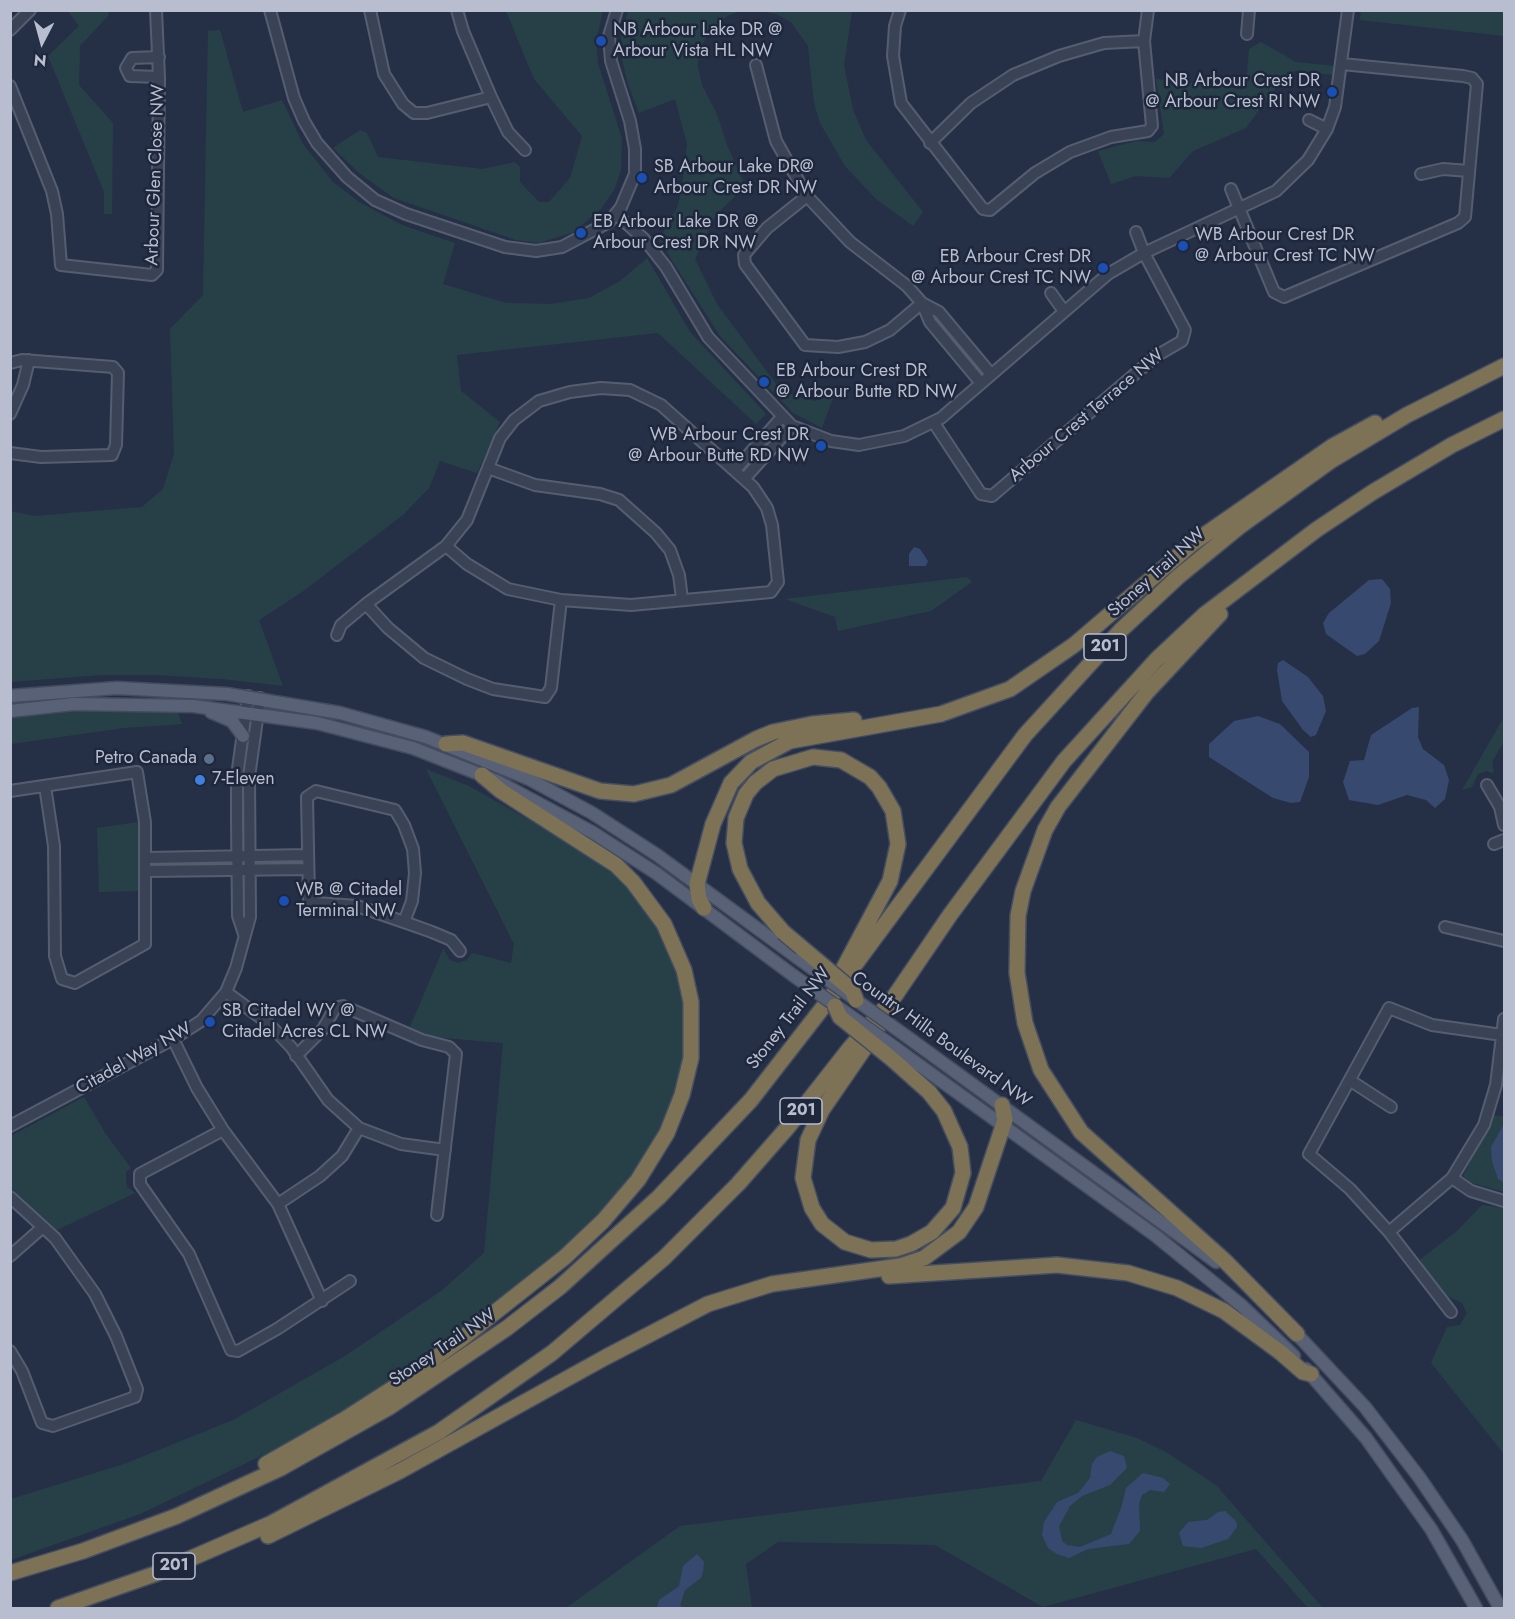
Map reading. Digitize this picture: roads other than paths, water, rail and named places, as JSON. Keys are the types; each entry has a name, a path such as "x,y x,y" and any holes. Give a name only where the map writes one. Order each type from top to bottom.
{"highway":[{"name":"Stoney Trail NW","path":"10,1573 93,1547 177,1516 234,1491 337,1438 388,1408 507,1328 560,1287 608,1246 689,1167 751,1100 833,1002 1026,735 1121,630 1179,576 1239,527 1322,467 1462,386 1504,366"},
{"path":"704,908 699,899 697,884 717,812 731,783 751,762 790,741 965,707 1010,689 1091,631 1193,543 1333,446 1437,389 1462,386"},
{"name":"201","path":"58,1608 155,1574 270,1524 439,1432 552,1353 655,1266 730,1192 789,1127 850,1048 892,1000 950,915 1064,761 1157,659 1204,615 1316,530 1372,492 1452,445 1504,419"},
{"path":"1247,584 1235,601 1185,648 1147,692 1058,807 1045,830 1023,891 1018,916 1017,973 1025,1023 1041,1070 1081,1132 1225,1261 1297,1334"},
{"path":"446,744 463,743 600,791 634,794 671,785 756,739 790,727 847,720 914,718"},
{"path":"856,1000 852,990 783,932 758,903 740,870 734,843 735,818 746,794 755,783 773,769 813,757 841,760 870,777 879,787 893,811 898,844 890,881 844,962 833,1002 840,1017 894,1054 929,1092 944,1111 960,1147 963,1173 953,1208 932,1232 921,1239 896,1249 871,1250 845,1242 822,1224 806,1194 803,1178 804,1159 808,1140 822,1110 888,1014 892,1000"},
{"path":"234,1491 246,1476 345,1419 418,1371 565,1257 603,1221 638,1180 667,1133 682,1095 691,1058 691,1002 684,969 664,924 633,882 616,865 501,791 482,775"},
{"path":"79,1608 200,1565 338,1503 708,1304 772,1284 911,1263 941,1247 959,1232 976,1207 1003,1124 1005,1116 1002,1105"},
{"path":"842,1275 863,1279 1057,1265 1128,1273 1177,1288 1224,1311 1303,1372 1311,1374"}],"main road":[{"name":"Country Hills Boulevard NW","path":"10,696 117,688 197,691 254,697 390,726 446,744 529,779 592,813 697,884 1212,1258 1297,1334 1365,1407 1419,1477 1462,1540 1500,1608"},
{"name":"Country Hills Boulevard NW","path":"10,711 83,704 193,706 252,713 378,738 434,755 556,810 592,832 704,908 794,976 833,1002"},
{"path":"193,706 232,721 243,736"},
{"name":"Country Hills Boulevard NW","path":"894,1054 1003,1124 1156,1236 1278,1339 1366,1438 1431,1529 1476,1608"}],"street":[{"path":"10,30 30,10"},
{"name":"Arbour Glen Close NW","path":"10,86 52,191 57,214 61,265 147,276 157,270 159,57 156,10"},
{"path":"270,10 294,98 304,121 331,161 375,200 425,222 506,247 536,251 562,247 609,222 617,215 635,174 635,149 630,121 611,61 609,36 617,10"},
{"path":"370,10 384,74 403,104 414,113 427,113 491,97"},
{"path":"458,10 463,32 491,97 508,132 525,150"},
{"path":"900,10 893,56 901,103 982,209 990,210 1035,173 1070,152 1111,137 1148,131 1152,126 1144,41 1148,10"},
{"path":"1247,34 1249,10"},
{"path":"617,215 644,239 666,267 708,337 792,426 831,441 859,444 904,436 934,423 1063,310 1108,274 1144,253 1276,191 1308,160 1327,129 1335,107 1348,10"},
{"path":"930,143 971,103 1013,75 1059,56 1104,43 1144,41"},
{"path":"159,57 132,58 126,68 130,76 159,77"},
{"path":"1230,189 1274,292 1290,296 1458,223 1465,217 1477,84 1472,78 1342,64"},
{"path":"756,65 776,141 807,196 850,242 889,269 922,303 939,312 990,374"},
{"path":"1309,120 1327,129"},
{"path":"1421,174 1443,169 1469,171"},
{"path":"807,196 767,228 744,255 745,264 805,345 838,347 865,342 890,330 922,303"},
{"path":"1136,232 1144,253"},
{"name":"Arbour Crest Terrace NW","path":"934,423 981,494 992,496 1156,356 1182,341 1185,330 1144,253"},
{"path":"1051,293 1063,310"},
{"path":"922,303 930,322 980,382"},
{"path":"10,352 26,360"},
{"path":"10,414 23,385 26,360"},
{"path":"10,363 26,360 116,369 116,445 112,455 41,458 10,453"},
{"path":"337,636 341,625 366,604 446,546 466,520 500,438 514,420 539,401 570,392 601,388 630,390 661,405 745,478 766,508 772,525 778,582 771,592 631,605 561,600 508,589 467,564 446,546"},
{"path":"735,470 782,417"},
{"path":"745,478 792,426"},
{"path":"488,468 535,485 600,494 619,500 656,533 670,550 679,575 682,599"},
{"path":"366,604 406,644 444,668 493,689 539,697 550,692 561,600"},
{"name":"Citadel Way NW","path":"10,1126 173,1039 201,1021 226,992 250,917 249,777 254,697"},
{"name":"Citadel Way NW","path":"244,934 238,916 237,776 243,736 252,713"},
{"path":"10,791 137,772 145,822 147,858 145,944 75,983 62,979 55,956 54,846 45,786"},
{"path":"1487,785 1500,807 1504,825"},
{"path":"404,922 412,901 415,873 412,849 404,825 395,810 316,790 307,797 309,899 316,903 357,906 404,922 451,940 460,951"},
{"path":"147,858 307,855"},
{"path":"147,871 307,869"},
{"path":"1445,927 1504,941"},
{"path":"226,992 268,1023 296,1056 328,1100 359,1128 400,1144 445,1150"},
{"path":"296,1056 323,1029 336,1008 343,1006 422,1040 449,1047 456,1054 437,1215"},
{"path":"1451,1312 1389,1232 1350,1189 1309,1154 1352,1081 1389,1008 1432,1025 1502,1035"},
{"path":"1389,1232 1452,1178 1484,1125 1496,1086 1504,1019"},
{"path":"173,1039 197,1088 223,1130 278,1204 322,1301"},
{"path":"1352,1081 1391,1107"},
{"path":"278,1204 335,1163 359,1128"},
{"path":"223,1130 140,1174 140,1184 189,1254 231,1350 238,1352 322,1301 350,1281"},
{"path":"1452,1178 1471,1191 1504,1201"},
{"path":"10,1197 55,1238 94,1294 116,1336 133,1378 137,1389 135,1397 53,1426 42,1423 22,1371 10,1351"},
{"path":"10,1256 43,1227"}],"water":[{"path":"914,547 920,549 928,561 926,566 909,566 909,554"},
{"path":"1382,579 1390,589 1391,603 1379,641 1365,654 1357,656 1326,634 1323,623 1329,613 1369,580"},
{"path":"1283,660 1308,677 1323,696 1326,711 1316,735 1311,737 1303,730 1282,701 1277,670 1278,663"},
{"path":"1419,707 1418,737 1423,749 1444,765 1449,780 1445,799 1435,808 1426,800 1407,795 1378,805 1349,800 1343,782 1350,761 1364,760 1371,735 1412,708"},
{"path":"1258,716 1280,724 1309,752 1309,777 1300,802 1291,803 1273,798 1209,757 1209,744 1234,721"},
{"path":"1504,1124 1504,1182 1498,1179 1492,1161 1491,1147"},
{"path":"1110,1451 1124,1456 1127,1468 1110,1485 1082,1496 1070,1506 1059,1526 1062,1541 1067,1545 1080,1547 1111,1534 1126,1488 1143,1473 1163,1478 1170,1484 1164,1492 1150,1490 1142,1495 1139,1504 1140,1531 1129,1544 1088,1549 1069,1558 1057,1554 1048,1548 1042,1535 1044,1522 1057,1502 1078,1493 1090,1478 1092,1464 1097,1457"},
{"path":"1225,1511 1236,1521 1237,1527 1228,1539 1201,1548 1183,1546 1179,1533 1188,1522 1207,1520 1218,1512"},
{"path":"697,1554 704,1562 703,1572 701,1578 685,1590 680,1605 683,1608 657,1608 659,1600 679,1586 683,1566"}],"place":[{"name":"NB Arbour Lake DR @ Arbour Vista HL NW","path":"601,41"},
{"name":"NB Arbour Crest DR @ Arbour Crest RI NW","path":"1332,92"},
{"name":"SB Arbour Lake DR@ Arbour Crest DR NW","path":"642,178"},
{"name":"EB Arbour Lake DR @ Arbour Crest DR NW","path":"581,233"},
{"name":"WB Arbour Crest DR @ Arbour Crest TC NW","path":"1183,246"},
{"name":"EB Arbour Crest DR @ Arbour Crest TC NW","path":"1103,268"},
{"name":"EB Arbour Crest DR @ Arbour Butte RD NW","path":"764,382"},
{"name":"WB Arbour Crest DR @ Arbour Butte RD NW","path":"821,446"},
{"name":"Petro Canada","path":"209,759"},
{"name":"7-Eleven","path":"200,780"},
{"name":"WB @ Citadel Terminal NW","path":"284,901"},
{"name":"SB Citadel WY @ Citadel Acres CL NW","path":"210,1022"}]}
